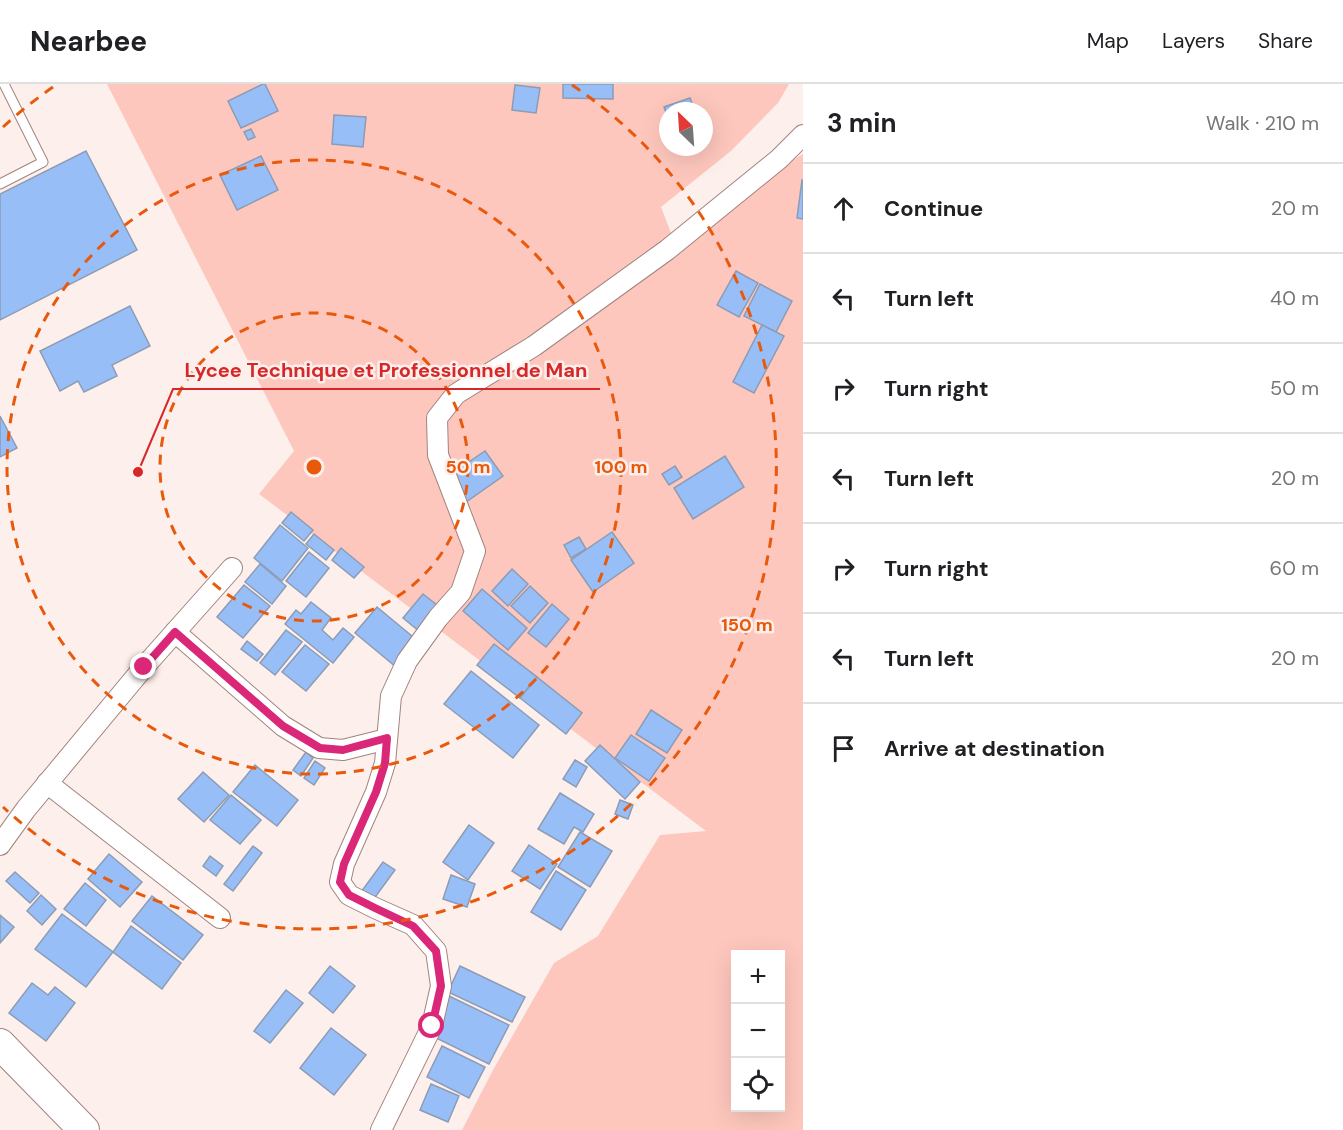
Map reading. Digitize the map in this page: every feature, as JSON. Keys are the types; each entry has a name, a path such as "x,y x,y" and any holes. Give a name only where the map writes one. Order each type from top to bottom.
{"main road":[{"path":"0,1044 84,1130"}],"street":[{"path":"381,1130 432,1026 441,986 436,951 413,926 349,895 340,882 344,864 376,792 385,763 391,696 407,661 438,618 461,592 475,551 438,455 437,418 456,394 534,346 658,256 778,159 803,135"},
{"path":"0,846 47,783 144,667 232,568"},
{"path":"175,632 283,726 320,748 343,750 387,738"},
{"path":"47,783 220,918"}],"lane":[{"path":"0,184 42,162 4,84"}],"shaded area":[{"path":"107,84 789,84 778,103 731,151 661,207 671,233 803,154 803,1130 462,1130 554,963 598,936 660,835 706,831 259,494 294,451"}],"building":[{"path":"263,84 278,111 241,128 228,101"},
{"path":"563,84 613,84 613,99 563,98"},
{"path":"515,85 540,88 536,113 512,110"},
{"path":"690,98 692,102 678,102"},
{"path":"334,115 366,117 363,147 332,144"},
{"path":"251,129 255,137 248,140 244,132"},
{"path":"86,151 137,250 0,320 0,194"},
{"path":"261,156 278,190 237,210 220,175"},
{"path":"803,181 803,219 797,218"},
{"path":"736,271 758,283 739,317 717,305"},
{"path":"760,284 792,301 776,332 744,316"},
{"path":"130,306 150,346 112,365 117,376 84,392 78,381 60,391 40,351"},
{"path":"762,325 784,336 754,393 733,382"},
{"path":"0,416 17,448 0,457"},
{"path":"485,451 503,476 459,507 441,481"},
{"path":"725,456 744,487 693,519 674,488"},
{"path":"675,466 682,477 669,485 662,474"},
{"path":"291,512 313,530 304,541 282,523"},
{"path":"280,525 308,548 282,581 254,558"},
{"path":"612,532 634,563 593,592 571,560"},
{"path":"314,534 334,550 326,560 306,544"},
{"path":"579,537 586,549 571,558 564,545"},
{"path":"341,548 364,567 354,578 332,560"},
{"path":"309,552 329,568 306,597 286,581"},
{"path":"260,564 286,586 272,604 245,582"},
{"path":"512,569 528,584 508,606 492,591"},
{"path":"244,585 270,606 243,638 217,617"},
{"path":"530,586 548,603 530,623 511,606"},
{"path":"482,589 527,628 508,650 463,611"},
{"path":"423,594 446,612 426,637 403,618"},
{"path":"311,602 331,618 322,630 333,640 343,628 354,637 333,663 285,624 296,610 301,614"},
{"path":"552,604 569,619 546,647 528,633"},
{"path":"377,607 418,641 396,667 355,633"},
{"path":"286,630 302,642 275,675 260,663"},
{"path":"247,641 263,654 257,661 241,649"},
{"path":"494,644 537,677 520,698 477,665"},
{"path":"305,645 329,664 306,691 282,672"},
{"path":"471,671 539,725 513,758 444,704"},
{"path":"537,677 582,713 566,734 520,698"},
{"path":"651,710 682,730 667,753 636,734"},
{"path":"631,735 665,758 649,781 615,758"},
{"path":"600,745 640,782 625,799 585,761"},
{"path":"306,752 313,758 301,776 293,770"},
{"path":"575,760 587,767 576,787 563,779"},
{"path":"315,761 325,768 314,785 304,778"},
{"path":"255,765 298,800 277,826 233,792"},
{"path":"203,772 229,795 204,822 178,799"},
{"path":"560,793 594,814 583,832 574,827 564,844 538,829"},
{"path":"231,795 261,820 240,844 210,820"},
{"path":"620,800 633,805 628,819 615,814"},
{"path":"469,825 494,843 468,880 443,862"},
{"path":"580,832 612,851 590,887 558,867"},
{"path":"529,845 557,864 540,889 512,871"},
{"path":"253,846 262,853 233,891 224,884"},
{"path":"109,854 142,882 120,907 88,879"},
{"path":"210,856 223,866 216,876 203,866"},
{"path":"383,862 395,870 373,900 361,892"},
{"path":"556,871 586,890 561,930 531,912"},
{"path":"15,872 39,893 30,903 6,881"},
{"path":"451,875 475,884 467,907 443,899"},
{"path":"85,883 106,900 86,926 64,909"},
{"path":"41,895 56,909 42,925 27,911"},
{"path":"152,896 203,935 183,960 132,921"},
{"path":"62,914 113,952 86,987 35,949"},
{"path":"0,915 14,927 0,943"},
{"path":"131,926 181,963 162,989 113,952"},
{"path":"330,966 355,986 333,1013 309,993"},
{"path":"460,966 525,997 512,1022 448,992"},
{"path":"32,983 48,995 55,987 75,1003 46,1041 9,1013"},
{"path":"286,990 303,1003 270,1043 254,1031"},
{"path":"449,996 509,1025 489,1064 430,1035"},
{"path":"331,1028 366,1055 334,1095 300,1068"},
{"path":"442,1046 485,1067 469,1098 427,1077"},
{"path":"431,1084 459,1096 448,1122 420,1110"}],"place":[{"name":"Lycee Technique et Professionnel de Man","path":"138,472"}],"route":[{"path":"144,667 175,632 283,726 320,748 343,750 387,738 385,763 376,792 344,864 340,882 349,895 413,926 436,951 441,986 432,1026"}]}
